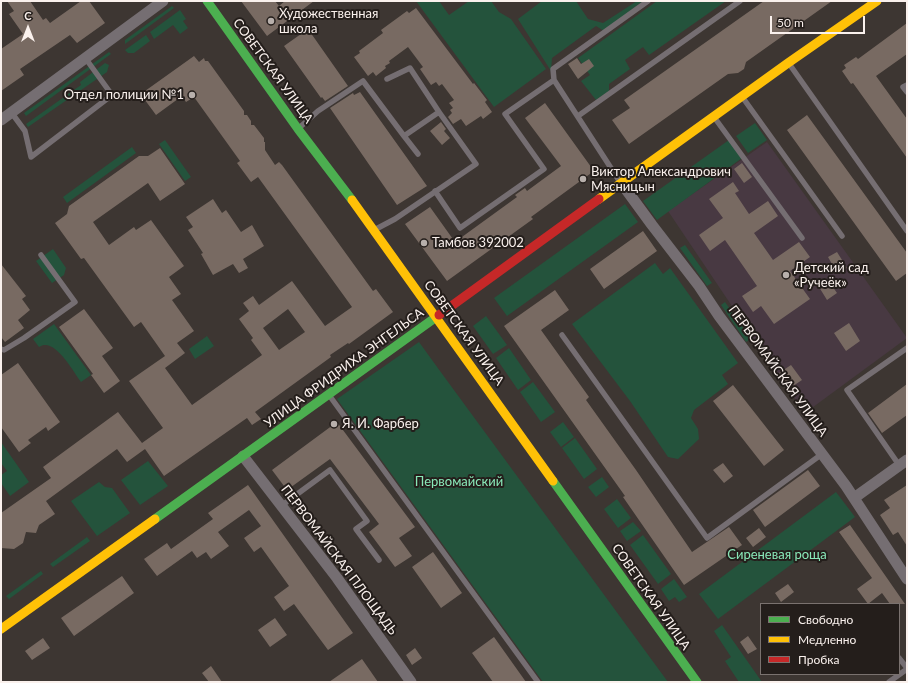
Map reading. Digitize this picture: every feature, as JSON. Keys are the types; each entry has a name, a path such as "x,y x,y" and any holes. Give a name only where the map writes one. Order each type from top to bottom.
{"street":[{"path":"1,120 164,1"},
{"name":"СОВЕТСКАЯ УЛИЦА","path":"207,1 298,128 374,230 696,682"},
{"name":"УЛИЦА ФРИДРИХА ЭНГЕЛЬСА","path":"1,629 329,395 788,63 877,1"},
{"name":"ПЕРВОМАЙСКАЯ УЛИЦА","path":"622,184 699,286 719,316 854,498 907,578"},
{"name":"ПЕРВОМАЙСКАЯ ПЛОЩАДЬ","path":"243,456 337,578 411,682"},
{"path":"854,498 903,463"}],"lane":[{"path":"622,184 554,80 553,69 648,1"},
{"path":"578,116 740,1"},
{"path":"11,112 25,131 31,157 112,94 86,59"},
{"path":"788,63 907,231"},
{"path":"374,230 395,219 476,164 410,68 388,79"},
{"path":"298,128 318,111 364,80 418,154"},
{"path":"435,191 460,228 544,169 505,114 554,80"},
{"path":"907,85 903,87 907,92"},
{"path":"742,96 842,236"},
{"path":"404,136 440,112"},
{"path":"713,117 802,238"},
{"path":"1,349 4,350 24,338 75,302 41,255"},
{"path":"562,335 706,538 822,454"},
{"path":"903,463 847,390 907,348"},
{"path":"329,395 538,682"},
{"path":"281,506 330,470 367,521 356,529 379,560"},
{"path":"900,659 907,668"},
{"path":"889,682 898,675"}],"shaded area":[{"name":"Детский сад «Ручеёк»","path":"767,142 907,338 805,413 668,211"}],"green space":[{"path":"416,1 439,1 449,15 469,1 491,1 499,12 511,19 546,69 494,107"},
{"path":"542,1 576,1 588,19 603,23 637,1 643,1 604,31 596,26 552,58 551,71 518,19"},
{"path":"657,1 726,1 649,55 643,47 625,60 630,69 609,84 609,91 596,100 581,81 590,75 578,58"},
{"path":"172,6 174,8 125,44 125,40"},
{"path":"180,10 186,19 183,21 188,28 180,34 173,25 154,39 150,32"},
{"path":"146,35 150,41 134,53 128,53 125,50"},
{"path":"109,52 111,54 26,116 24,113"},
{"path":"105,63 109,65 107,72 28,127 26,124 81,85 80,82"},
{"path":"755,123 767,140 748,153 736,136"},
{"path":"165,140 191,177 185,181 159,144"},
{"path":"729,140 742,158 657,220 643,201"},
{"path":"132,147 136,153 67,203 63,197"},
{"path":"625,204 638,222 507,316 494,298"},
{"path":"685,245 712,283 707,286 680,248"},
{"path":"53,249 66,268 64,275 52,283 36,261"},
{"path":"655,263 663,274 670,268 738,363 722,375 728,384 694,410 691,418 698,429 699,439 678,459 668,457 630,401 572,324"},
{"path":"725,302 751,339 746,342 721,305"},
{"path":"486,316 507,345 493,354 473,326"},
{"path":"54,324 91,375 81,382 57,350 51,346 45,345 39,347 33,339"},
{"path":"207,336 214,346 195,359 189,349"},
{"name":"Первомайский","path":"419,342 668,682 543,682 337,399"},
{"path":"509,348 531,380 518,390 496,358"},
{"path":"533,382 555,412 541,422 520,392"},
{"path":"563,422 574,437 561,447 550,432"},
{"path":"575,438 597,469 584,479 562,448"},
{"path":"1,442 29,482 10,496 1,483 1,475 7,471 1,463"},
{"path":"148,461 168,486 140,505 121,480"},
{"path":"602,477 609,487 596,497 588,487"},
{"path":"99,482 105,487 112,488 130,513 97,536 71,501"},
{"name":"Сиреневая роща","path":"836,492 855,517 718,619 699,594"},
{"path":"617,499 631,518 618,528 604,509"},
{"path":"633,522 641,531 627,541 620,531"},
{"path":"643,535 671,574 658,584 630,545"},
{"path":"87,537 90,541 53,567 50,564"},
{"path":"41,571 43,574 9,599 6,596"},
{"path":"674,579 687,597 679,602 675,597 669,601 661,589"},
{"path":"722,625 762,682 739,682 725,661 731,657 714,631"}],"building":[{"path":"7,1 30,1 43,20 46,18 50,23 81,1 89,1 105,23 77,43 70,35 20,69 24,75 1,91 1,49 23,34 9,14 14,11"},
{"name":"Художественная школа","path":"241,1 275,1 279,6 285,1 314,1 267,36"},
{"path":"764,1 832,1 746,62 744,69 738,73 728,74 629,144 612,120 630,108 624,100"},
{"path":"416,8 473,84 474,83 487,100 485,102 492,112 483,119 481,116 466,126 461,119 453,124 448,117 452,113 450,110 453,108 449,103 454,100 442,84 439,86 436,82 431,85 420,69 423,67 408,47 389,61 390,63 385,66 386,68 376,76 373,72 368,76 354,57 360,53 359,51 383,33 381,30 407,11 409,13"},
{"path":"907,23 907,54 876,76 907,119 907,158 853,83 851,84 842,71 846,68 844,65 856,57 858,59"},
{"path":"308,29 348,86 325,101 322,97 321,98 284,46"},
{"path":"194,56 199,62 204,58 205,61 208,61 244,111 244,115 247,115 251,121 251,125 254,125 264,138 265,150 275,165 279,162 282,165 373,291 376,289 393,312 349,344 348,343 330,355 331,357 255,412 261,419 252,425 247,418 164,476 145,449 127,462 117,449 46,501 55,514 39,525 36,533 26,532 23,543 14,549 1,548 1,513 51,478 43,467 118,412 142,443 163,428 129,381 165,356 141,322 134,327 84,258 81,259 55,223 67,214 69,206 139,156 148,156 160,148 185,184 160,201 148,183 93,222 109,245 134,227 136,230 151,220 184,266 169,277 181,294 172,300 194,331 177,343 185,353 165,368 192,405 262,355 251,340 253,338 239,319 249,311 243,303 253,296 259,305 292,281 325,326 352,307 258,177 251,182 237,163 240,161 194,97 186,102 182,96 156,115 142,96 146,93 145,91","holes":["288,309 305,332 279,350 263,328"]},
{"path":"577,58 581,64 589,59 594,66 578,79 568,64"},
{"path":"360,92 427,186 397,205 330,108 353,93 354,95"},
{"path":"545,103 594,171 531,217 533,219 447,281 405,224 430,207 455,242 517,197 515,195 525,188 527,191 561,166 525,118"},
{"path":"807,115 907,253 907,273 896,281 787,130"},
{"path":"441,122 446,129 444,131 450,138 442,145 430,131"},
{"path":"742,163 752,177 744,183 734,169"},
{"path":"733,182 739,191 735,193 749,214 768,201 778,216 754,233 773,260 799,242 810,257 790,271 810,299 774,324 761,306 753,312 742,296 757,286 725,240 710,251 699,235 723,218 709,199"},
{"path":"213,199 222,213 226,210 241,232 252,225 264,246 243,259 248,268 239,273 233,264 213,275 201,254 203,253 188,230 193,227 186,217"},
{"path":"643,231 657,251 604,289 590,269"},
{"path":"837,252 847,268 837,273 828,257"},
{"path":"1,264 26,296 22,299 30,310 18,320 24,328 5,342 1,337"},
{"path":"828,280 837,293 827,300 819,287"},
{"path":"555,290 569,310 541,330 589,397 586,400 692,552 729,527 742,545 684,585 623,497 625,496 504,326"},
{"path":"84,309 113,348 102,356 120,381 104,393 91,375 93,374 59,327"},
{"path":"849,323 860,341 846,351 834,333"},
{"path":"18,363 60,422 48,431 46,427 28,440 31,443 19,452 1,427 1,375"},
{"path":"791,365 802,380 790,388 779,373"},
{"path":"907,384 907,415 882,433 868,413"},
{"path":"733,385 784,450 764,466 713,401"},
{"path":"337,422 415,527 399,538 412,556 395,567 369,532 379,524 330,459 287,490 272,470"},
{"path":"723,463 733,476 724,483 713,470"},
{"path":"808,470 820,486 765,527 753,510"},
{"path":"248,485 353,633 328,650 294,604 284,611 274,597 289,586 261,547 254,552 244,538 261,526 249,510 218,532 229,546 211,559 206,552 197,558 192,551 157,576 144,559 167,543 171,549 213,519 208,513"},
{"path":"907,485 907,546 898,532 893,535 880,515 890,508 884,500"},
{"path":"850,525 905,604 889,603 882,593 867,603 857,589 872,578 839,532"},
{"path":"759,528 766,537 753,547 746,538"},
{"path":"433,552 462,593 441,608 412,567"},
{"path":"122,576 134,593 74,636 61,618"},
{"path":"788,584 794,592 781,602 775,593"},
{"path":"275,618 287,635 270,647 258,630"},
{"path":"748,636 757,649 748,654 740,642"},
{"path":"494,637 526,682 493,682 472,653"},
{"path":"43,638 50,648 32,660 25,651"},
{"path":"415,648 422,658 412,665 406,655"},
{"path":"362,659 378,682 329,682"},
{"path":"211,666 222,682 209,682 202,673"}],"traffic: fast":[{"path":"207,1 298,129 352,200"},
{"path":"155,519 439,315"},
{"path":"553,481 697,682"}],"traffic: slow":[{"path":"599,199 877,1"},
{"path":"352,200 553,481"},
{"path":"1,629 155,519"}],"traffic: jam":[{"path":"439,315 599,199"}],"place":[{"name":"Художественная школа","path":"271,21"},
{"name":"Отдел полиции №1","path":"192,95"},
{"name":"Виктор Александрович Мясницын","path":"583,179"},
{"name":"Тамбов 392002","path":"424,243"},
{"name":"Детский сад «Ручеёк»","path":"786,275"},
{"name":"Я. И. Фарбер","path":"334,424"}]}
